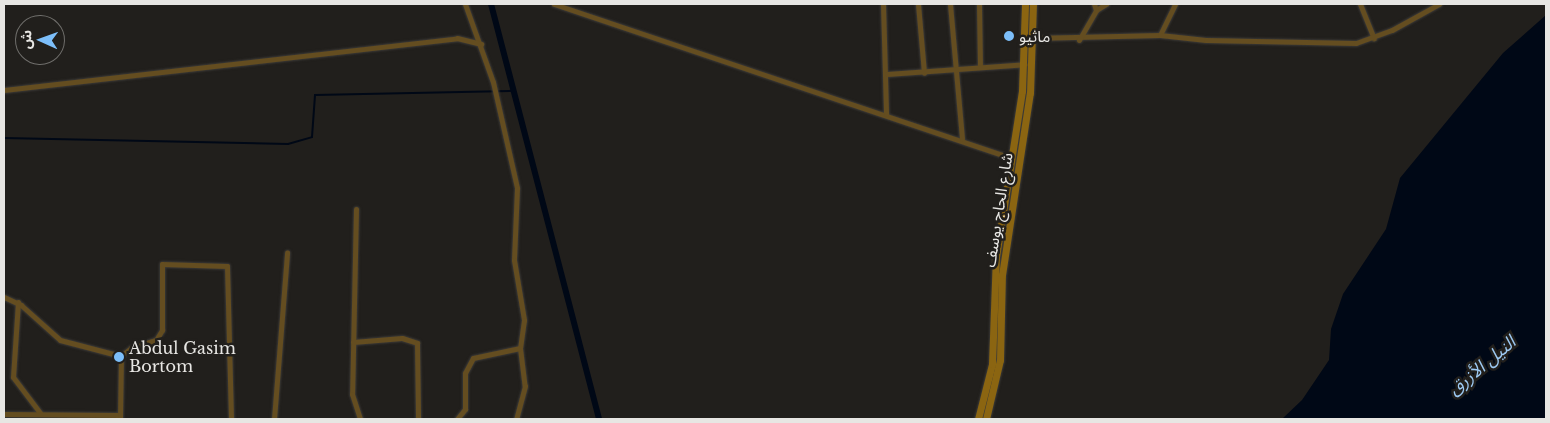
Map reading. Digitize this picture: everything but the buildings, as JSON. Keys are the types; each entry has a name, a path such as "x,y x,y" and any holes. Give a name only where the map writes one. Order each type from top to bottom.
{"main road":[{"name":"شارع الحاج يوسف","path":"978,419 992,364 996,257 1012,158 1024,64 1025,4"},
{"name":"شارع الحاج يوسف","path":"986,419 1000,360 1002,275 1030,93 1034,4"}],"street":[{"path":"465,4 481,44 517,188 514,260 524,320 520,348 525,386 516,419"},
{"path":"554,4 634,34 962,138 1012,158"},
{"path":"883,4 887,74 886,114"},
{"path":"918,4 924,73"},
{"path":"950,4 962,138"},
{"path":"979,4 980,67"},
{"path":"1079,40 1095,7 1106,4"},
{"path":"1160,35 1175,4"},
{"path":"1360,4 1374,38"},
{"path":"1033,38 1079,40 1160,35 1348,43 1374,38 1439,4"},
{"path":"4,90 457,38 481,44"},
{"path":"887,74 956,72 980,67 1024,64"},
{"path":"356,208 352,394 360,419"},
{"path":"274,419 287,253"},
{"path":"121,356 131,348 156,340 162,330 162,264 227,266 231,419"},
{"path":"4,297 18,302 60,340 121,356"},
{"path":"18,302 13,377 40,414"},
{"path":"354,342 402,338 417,343 418,419"},
{"path":"457,419 465,409 465,372 473,358 520,348"},
{"path":"8,416 40,414 120,417 121,356"}],"water":[{"name":"النيل الأزرق","path":"1546,15 1546,419 1282,419 1302,400 1329,360 1331,329 1343,294 1386,229 1400,178 1503,53"}],"waterway":[{"path":"491,4 599,419"},
{"path":"4,138 288,144 312,137 315,95 514,91"}],"place":[{"name":"ماثيو","path":"1009,36"},
{"name":"Abdul Gasim Bortom","path":"119,357"}]}
